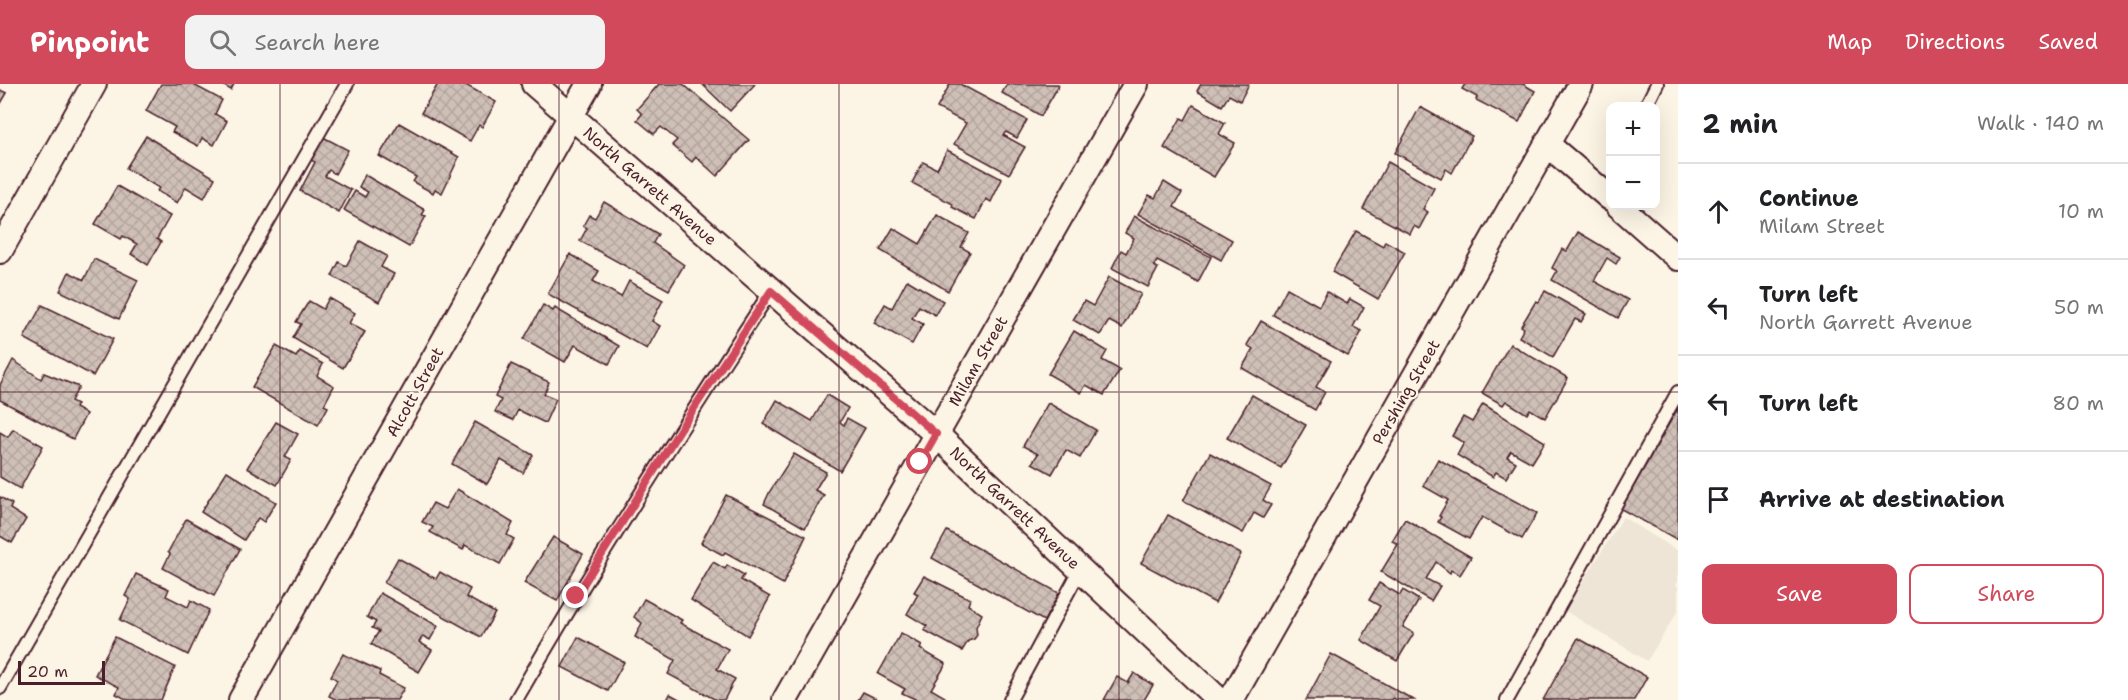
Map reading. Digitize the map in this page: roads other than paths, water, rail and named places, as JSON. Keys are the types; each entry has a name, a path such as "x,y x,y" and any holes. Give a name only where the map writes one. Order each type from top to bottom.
{"street":[{"path":"0,251 94,84"},
{"name":"North Garrett Avenue","path":"534,84 936,434 1219,700"},
{"name":"Alcott Street","path":"241,700 589,84"},
{"name":"Milam Street","path":"785,700 1136,84"},
{"name":"Pershing Street","path":"1231,700 1581,84"},
{"path":"1548,144 1606,189"},
{"path":"1629,210 1678,258"}],"lane":[{"path":"0,688 347,84"},
{"path":"1648,102 1657,84"},
{"path":"516,700 576,596 681,428 771,291"},
{"path":"1507,700 1678,392"},
{"path":"1010,700 1080,570"}]}
